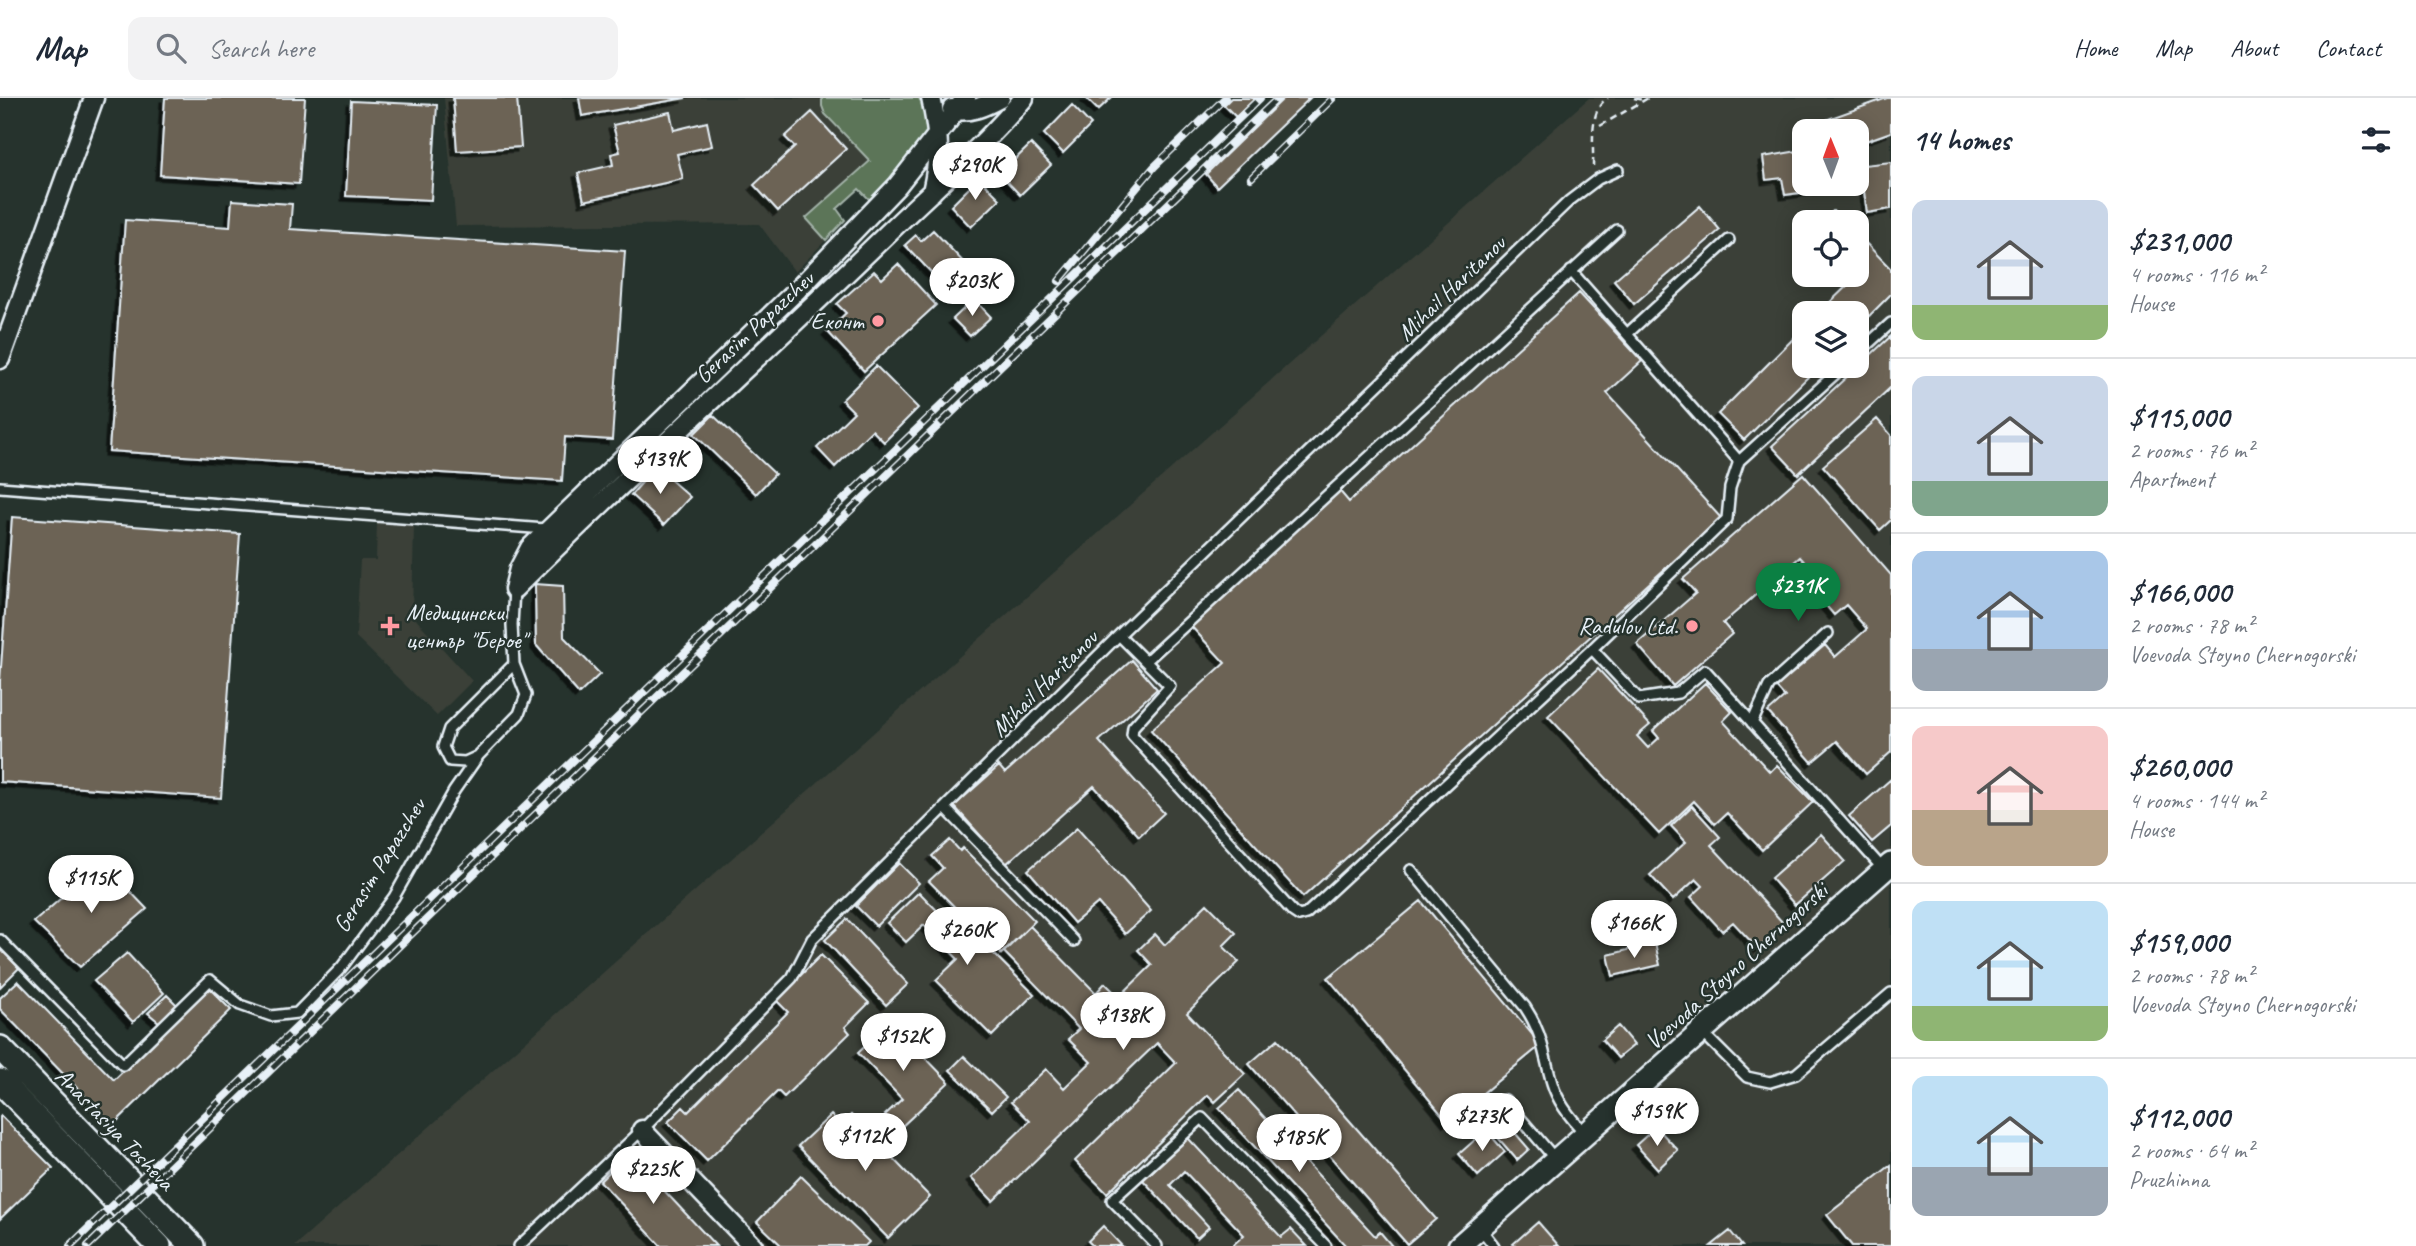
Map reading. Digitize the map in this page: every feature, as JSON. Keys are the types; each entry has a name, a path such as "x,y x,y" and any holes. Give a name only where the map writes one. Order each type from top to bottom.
{"main road":[{"name":"Anastasiya Tosheva","path":"0,1048 192,1246"},
{"name":"Anastasiya Tosheva","path":"0,1081 159,1246"}],"street":[{"path":"0,359 94,98"},
{"path":"933,98 944,106 961,104 981,108 1000,98"},
{"path":"932,192 939,162 939,134 933,98"},
{"name":"Gerasim Papazchev","path":"514,589 571,531 816,304 996,131 1024,98"},
{"name":"Gerasim Papazchev","path":"514,589 519,569 530,548 797,290 897,186 961,104"},
{"path":"797,290 816,304"},
{"name":"Voevoda Stoyno Chernogorski","path":"1460,1246 1887,867"},
{"path":"642,1129 753,1246"}],"lane":[{"name":"Mihail Haritanov","path":"519,1246 642,1129 792,978 812,939 1119,635 1569,201 1592,183 1618,170"},
{"path":"1146,661 1617,230"},
{"path":"1627,334 1729,240"},
{"path":"1571,271 1739,461"},
{"path":"1869,343 1891,323"},
{"path":"1119,635 1169,683 1170,689 1133,727 1132,735 1284,903 1299,916 1306,914 1592,649 1727,519 1730,488 1739,461 1831,378"},
{"path":"0,487 571,531"},
{"name":"Gerasim Papazchev","path":"0,940 123,1065 211,980 240,1005 271,1016 297,1013 341,968 394,897 454,791 479,755 519,714 526,695 514,664 514,589"},
{"path":"1752,723 1769,686 1828,633"},
{"path":"1592,649 1640,699 1678,693 1704,670 1887,867"},
{"path":"479,755 465,762 450,761 443,747 449,729 514,664"},
{"path":"945,808 1074,941"},
{"path":"1411,870 1525,1007 1537,1026 1552,1085 1568,1116 1586,1134"},
{"path":"1702,1031 1747,1077 1770,1082 1796,1074 1891,993"},
{"path":"1505,1100 1556,1161"},
{"path":"1157,1246 1112,1200 1202,1118 1326,1246"},
{"path":"1480,1228 1494,1246"}],"path":[{"path":"1592,183 1595,115 1598,106 1608,98"},
{"path":"1634,98 1646,99"},
{"path":"1600,126 1646,99"}],"shaded area":[{"path":"444,98 822,98 825,114 870,161 806,217 826,240 795,272 759,224 456,226"},
{"path":"1589,98 1891,98 1891,1246 295,1246"},
{"name":"Медицински център \"Берое\"","path":"377,522 414,524 412,615 472,681 437,716 356,637 360,560 376,560"}],"green space":[{"path":"822,98 919,98 931,116 927,140 910,162 870,200 859,189 837,209 845,220 826,240 806,218 870,161 825,114"}],"building":[{"path":"165,98 305,98 299,184 160,175"},
{"path":"453,98 517,98 521,147 457,151"},
{"path":"579,98 686,98 582,116"},
{"path":"1086,98 1111,98 1098,110"},
{"path":"1231,98 1256,98 1236,117 1224,105"},
{"path":"1284,98 1310,98 1217,187 1206,174"},
{"path":"1891,98 1891,132 1869,140 1869,119 1828,119"},
{"path":"351,101 437,105 431,200 346,196"},
{"path":"1072,105 1091,125 1063,153 1044,134"},
{"path":"670,112 674,130 707,122 712,146 677,154 683,179 584,201 578,173 613,165 611,154 620,152 613,125"},
{"path":"812,112 846,149 778,211 754,185 795,147 785,137"},
{"path":"1031,144 1051,165 1020,195 1000,174"},
{"path":"1792,152 1792,194 1785,195 1782,178 1766,180 1763,157"},
{"path":"1891,162 1891,209 1869,213 1865,196 1869,196 1869,164"},
{"path":"979,178 1000,199 971,227 951,206"},
{"path":"232,200 292,204 290,229 625,251 612,440 565,437 562,481 109,451 125,220 230,227"},
{"path":"1700,206 1720,230 1634,304 1614,280"},
{"path":"933,230 968,267 961,273 966,278 951,293 905,245 916,235 921,241"},
{"path":"1869,246 1891,269 1891,294 1869,316 1869,301 1831,301 1846,287 1869,287"},
{"path":"898,264 936,305 864,371 827,331 846,313 837,304 874,271 882,279"},
{"path":"1579,293 1642,361 1607,393 1721,518 1303,897 1151,730 1225,663 1189,624 1338,489 1349,502"},
{"path":"974,299 991,317 970,336 953,319"},
{"path":"1891,336 1891,387 1798,474 1772,446 1846,378 1869,378 1869,356"},
{"path":"1792,340 1792,378 1807,378 1744,440 1718,414"},
{"path":"876,366 918,408 884,442 872,430 835,467 817,448 854,412 842,400"},
{"path":"713,415 775,474 756,494 694,434"},
{"path":"1877,419 1891,435 1891,520 1880,530 1823,466"},
{"path":"656,467 690,497 664,525 631,495"},
{"name":"Radulov Ltd.","path":"1803,474 1891,575 1891,752 1866,774 1837,741 1812,762 1768,712 1785,697 1776,687 1825,645 1835,657 1867,629 1846,605 1834,615 1806,582 1816,574 1800,557 1723,623 1732,634 1673,686 1637,644 1696,593 1683,579"},
{"path":"12,517 240,534 221,798 0,782 0,681"},
{"path":"535,584 563,586 564,637 600,674 579,694 536,645"},
{"path":"1132,660 1157,689 1099,741 1164,813 1139,836 1094,786 1006,864 954,806 999,766 1005,773"},
{"path":"1598,669 1650,725 1637,736 1648,748 1659,738 1653,731 1705,683 1732,712 1723,721 1770,772 1777,765 1813,802 1762,850 1727,813 1715,824 1694,801 1659,834 1548,716"},
{"path":"1891,779 1891,826 1872,842 1849,816"},
{"path":"1692,806 1720,837 1711,845 1785,925 1758,949 1733,922 1722,931 1691,897 1703,886 1696,879 1673,900 1650,875 1686,842 1671,826"},
{"path":"1077,828 1151,911 1125,934 1098,903 1074,923 1028,870"},
{"path":"1821,834 1845,861 1795,905 1771,878"},
{"path":"950,840 960,851 963,848 1035,921 1001,954 929,881 943,868 932,856"},
{"path":"102,862 147,909 80,967 34,922"},
{"path":"899,863 919,883 876,926 856,906"},
{"path":"919,892 962,936 969,929 1034,994 992,1036 936,980 958,959 924,925 906,942 887,923"},
{"path":"1421,901 1541,1045 1448,1122 1328,978"},
{"path":"1207,904 1236,933 1223,946 1239,962 1187,1013 1245,1074 1215,1102 1208,1095 1107,1193 1075,1161 1176,1063 1157,1043 993,1201 971,1178 1030,1121 1011,1102 1046,1069 1064,1088 1091,1062 1068,1039 1079,1029 1004,952 1030,926 1096,993 1105,983 1119,997 1152,965 1138,950 1155,934 1165,945"},
{"path":"847,919 908,984 886,1005 825,940"},
{"path":"1655,943 1660,965 1613,976 1608,955"},
{"path":"0,948 19,968 0,987"},
{"path":"127,953 164,993 133,1022 94,981"},
{"path":"821,955 869,1003 845,1027 850,1033 784,1097 778,1091 707,1161 668,1122 683,1107 688,1112 788,1012 776,1000"},
{"path":"18,981 114,1080 209,988 231,1010 113,1125 0,1009 0,998"},
{"path":"167,995 178,1006 160,1023 148,1013"},
{"path":"891,1022 949,1082 899,1129 885,1115 902,1099 858,1053"},
{"path":"1618,1026 1634,1045 1618,1058 1602,1040"},
{"path":"1278,1039 1436,1219 1407,1244 1249,1064"},
{"path":"964,1056 1006,1097 992,1111 950,1070"},
{"path":"1239,1090 1375,1236 1380,1232 1392,1246 1346,1246 1219,1108"},
{"path":"1484,1097 1529,1149 1517,1160 1472,1107"},
{"path":"831,1115 841,1124 851,1115 930,1197 888,1238 798,1146"},
{"path":"0,1117 53,1168 0,1219"},
{"path":"1656,1127 1678,1150 1658,1169 1636,1145"},
{"path":"1486,1130 1505,1152 1478,1176 1459,1154"},
{"path":"1188,1138 1281,1237 1291,1229 1307,1246 1232,1246 1244,1235 1184,1171 1170,1185 1209,1227 1197,1238 1143,1180"},
{"path":"629,1153 716,1246 661,1246 600,1181"},
{"path":"1891,1165 1891,1246 1852,1246 1827,1215"},
{"path":"801,1176 869,1242 865,1246 782,1246 757,1222"},
{"path":"1538,1222 1559,1246 1513,1244"},
{"path":"1103,1226 1122,1246 1093,1246 1088,1241"},
{"path":"1730,1231 1742,1246 1711,1246"}],"railway":[{"path":"1059,281 1154,167 1225,98"},
{"path":"70,1246 1260,98"},
{"path":"88,1246 1278,98"},
{"path":"1251,178 1333,98"}],"place":[{"name":"Еконт","path":"878,321"},
{"name":"Медицински център \"Берое\"","path":"390,626"},
{"name":"Radulov Ltd.","path":"1692,626"}]}
